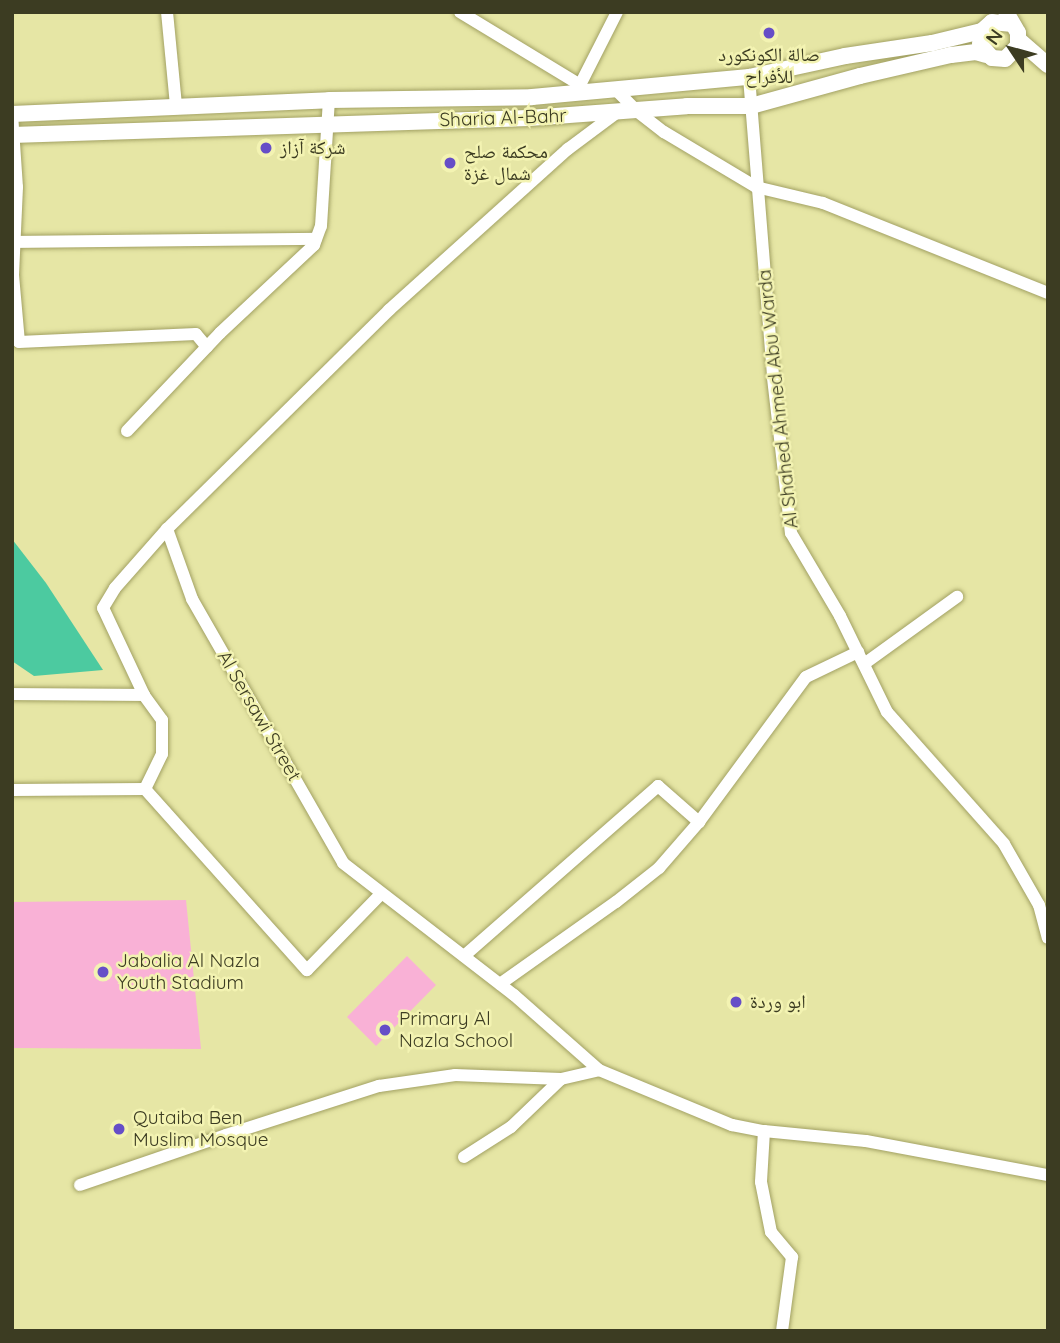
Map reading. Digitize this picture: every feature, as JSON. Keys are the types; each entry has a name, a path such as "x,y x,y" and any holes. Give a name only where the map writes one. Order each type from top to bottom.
{"main road":[{"path":"1019,40 1015,52 1005,59 986,55 980,44 982,31 1008,18 1019,40 1048,65"},
{"name":"Sharia Al-Bahr","path":"12,114 329,100 532,97 579,89 616,90 749,77 982,31"},
{"name":"Sharia Al-Bahr","path":"13,135 615,114 687,106 751,106 860,76 951,55 976,52 986,55"}],"street":[{"path":"167,12 176,106"},
{"path":"460,12 579,89 617,12"},
{"name":"Al Shahed Ahmed Abu Warda","path":"749,77 773,378 791,533 861,658 887,712 1004,844 1039,905 1048,937"},
{"path":"616,90 638,112 756,187 823,204 1048,293"},
{"path":"127,431 316,239 321,226 329,100"},
{"path":"12,114 17,187 13,275 19,342 196,334 207,347"},
{"path":"145,789 162,754 162,720 144,695 103,608 116,588 167,529 389,310 568,149 615,114"},
{"path":"15,242 316,239"},
{"name":"Al Sersawi Street","path":"167,529 192,599 343,863 500,984 598,1070 732,1125 764,1131 866,1141 1048,1175"},
{"path":"500,984 659,868 699,822 806,677 861,658 957,597"},
{"path":"12,694 144,695"},
{"path":"464,956 658,786 699,822"},
{"path":"12,790 145,789 307,970 376,891"},
{"path":"80,1185 379,1087 455,1075 561,1079 598,1070"},
{"path":"464,1157 511,1127 561,1079"},
{"path":"764,1131 761,1182 771,1232 792,1257 782,1331"}],"shaded area":[{"path":"12,539 46,583 103,670 34,676 12,661"},
{"name":"Jabalia Al Nazla Youth Stadium","path":"186,900 201,1049 12,1048 12,902"},
{"path":"407,956 436,985 376,1046 347,1017"}],"place":[{"name":"صالة الكونكورد للأفراح","path":"769,33"},
{"name":"شركة آزاز","path":"266,148"},
{"name":"محكمة صلح شمال غزة","path":"450,163"},
{"name":"Jabalia Al Nazla Youth Stadium","path":"103,972"},
{"name":"ابو وردة","path":"736,1002"},
{"name":"Primary Al Nazla School","path":"385,1030"},
{"name":"Qutaiba Ben Muslim Mosque","path":"119,1129"}]}
